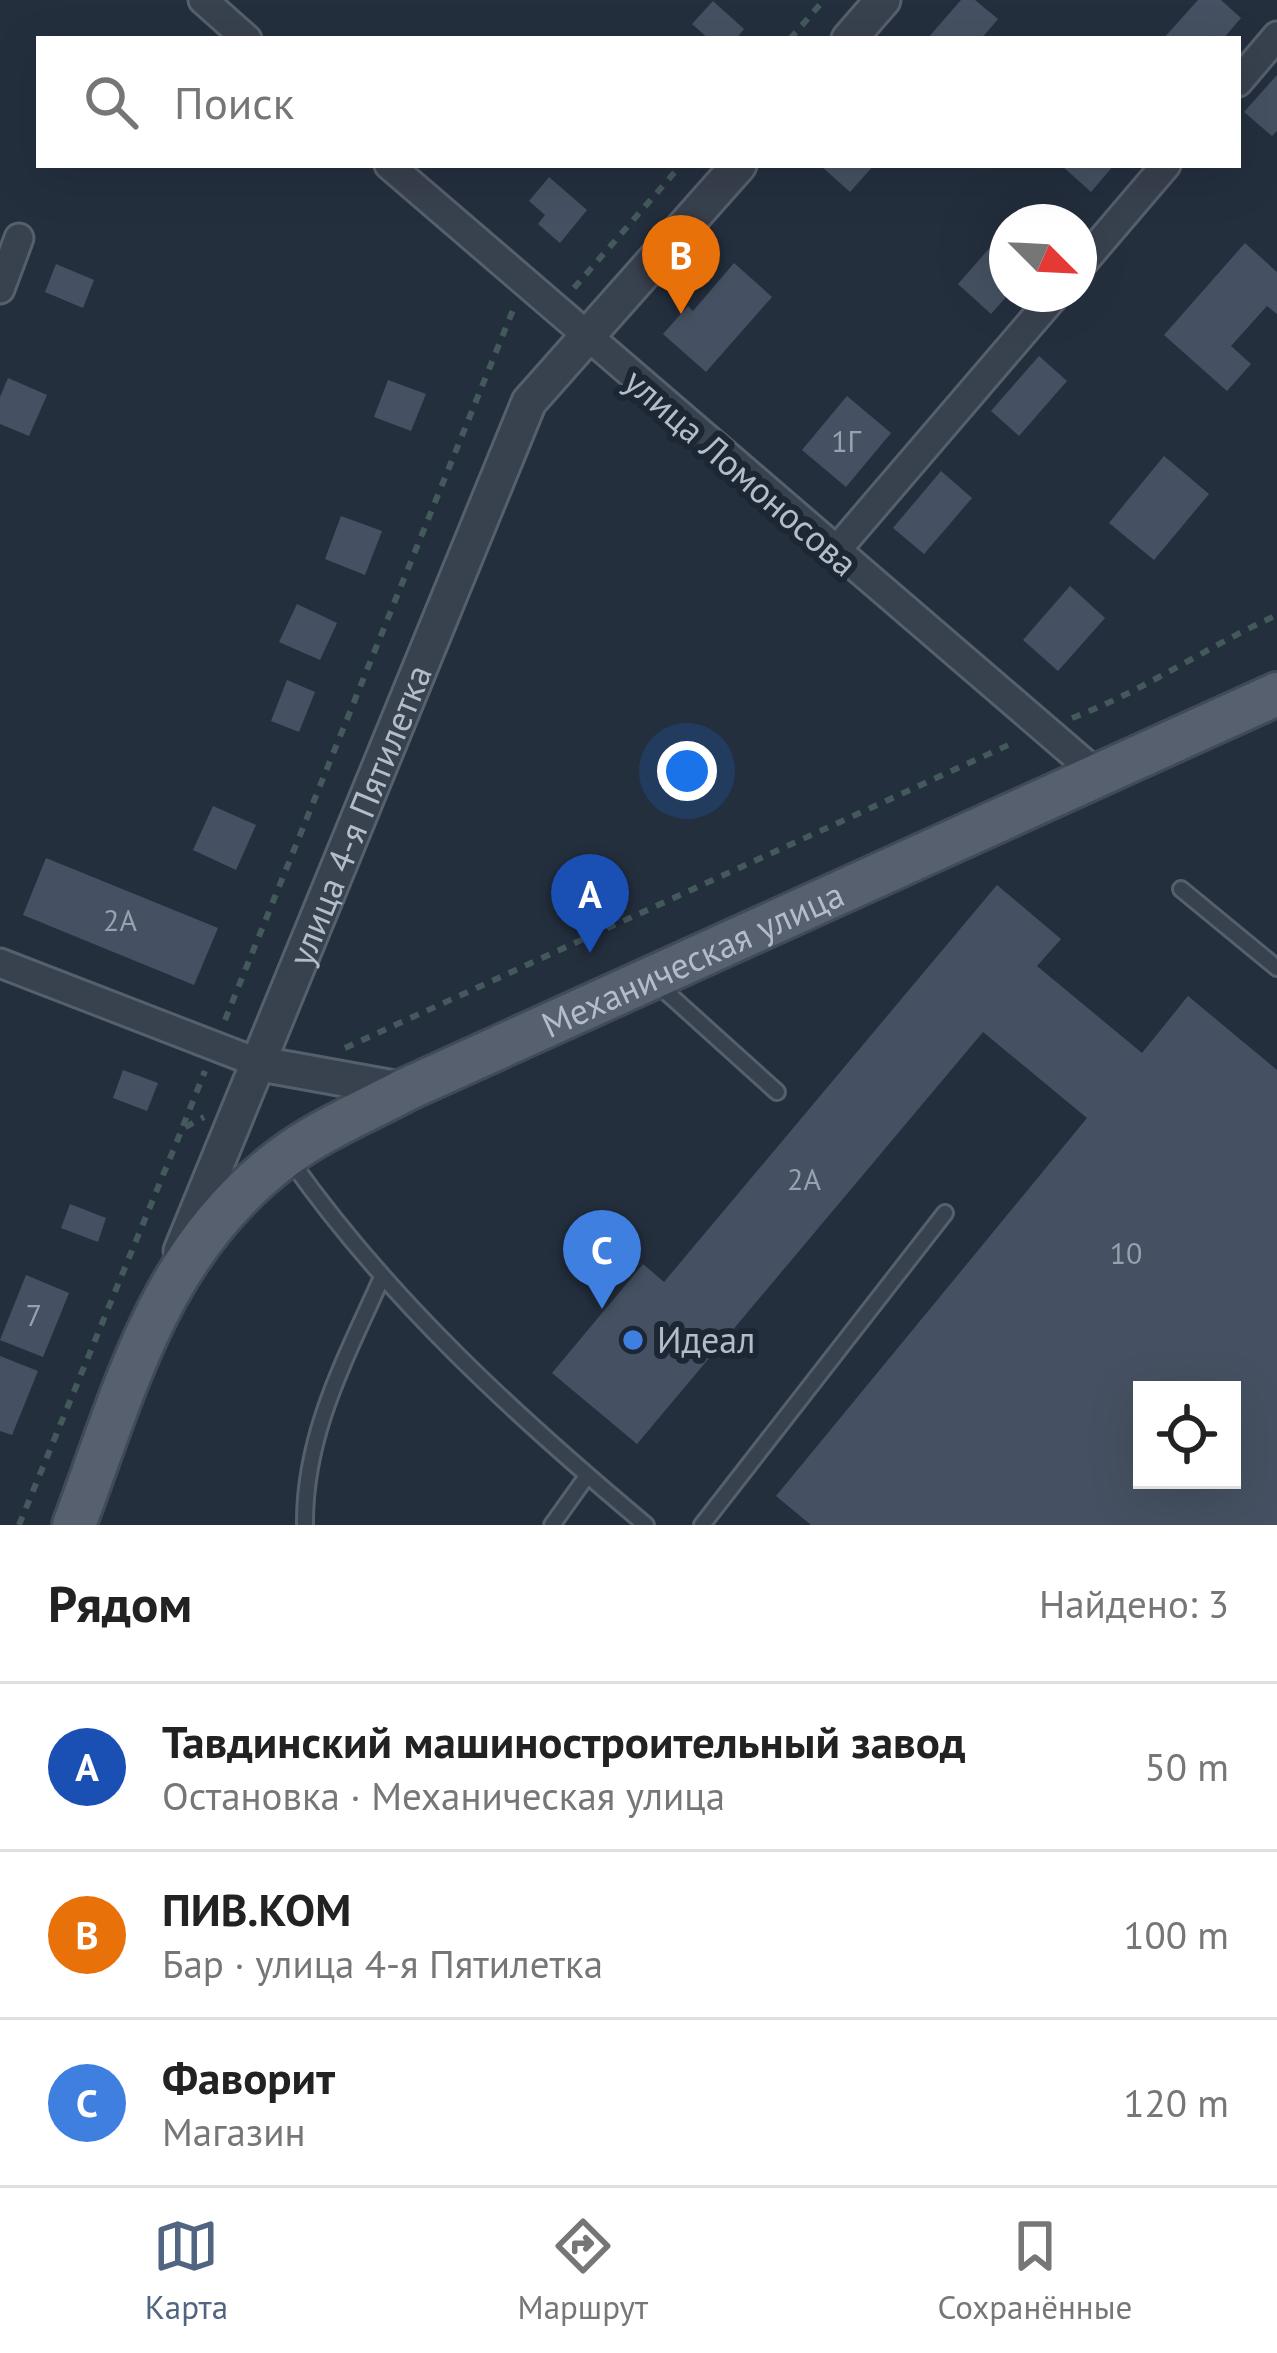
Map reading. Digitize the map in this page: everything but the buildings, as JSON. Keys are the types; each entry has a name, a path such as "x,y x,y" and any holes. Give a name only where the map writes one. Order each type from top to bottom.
{"main road":[{"name":"Механическая улица","path":"160,1299 223,1209 287,1155 405,1090 1277,694"},
{"name":"улица 4-я Пятилетка","path":"74,1525 160,1299"}],"street":[{"path":"203,0 244,36"},
{"path":"851,36 883,0"},
{"path":"1241,78 1277,36"},
{"name":"улица Ломоносова","path":"392,168 834,553 1097,774"},
{"name":"улица 4-я Пятилетка","path":"160,1299 261,1064 529,402 736,168"},
{"path":"1097,246 1163,168"},
{"path":"0,289 19,238"},
{"path":"834,553 1041,312"},
{"path":"0,963 261,1064 405,1090"}],"lane":[{"path":"1181,889 1277,968"},
{"path":"650,978 776,1091"},
{"path":"287,1155 348,1242 538,1436 646,1525"},
{"path":"702,1525 945,1213"},
{"path":"305,1525 304,1483 321,1413 382,1277"},
{"path":"552,1525 587,1476"}],"path":[{"path":"793,36 824,0"},
{"path":"182,1129 512,306 574,288 678,168"}],"place":[{"name":"ПИВ.КОМ","path":"681,314"},
{"name":"Тавдинский машиностроительный завод","path":"590,953"},
{"name":"Фаворит","path":"602,1309"},
{"name":"Идеал","path":"633,1340"}]}
